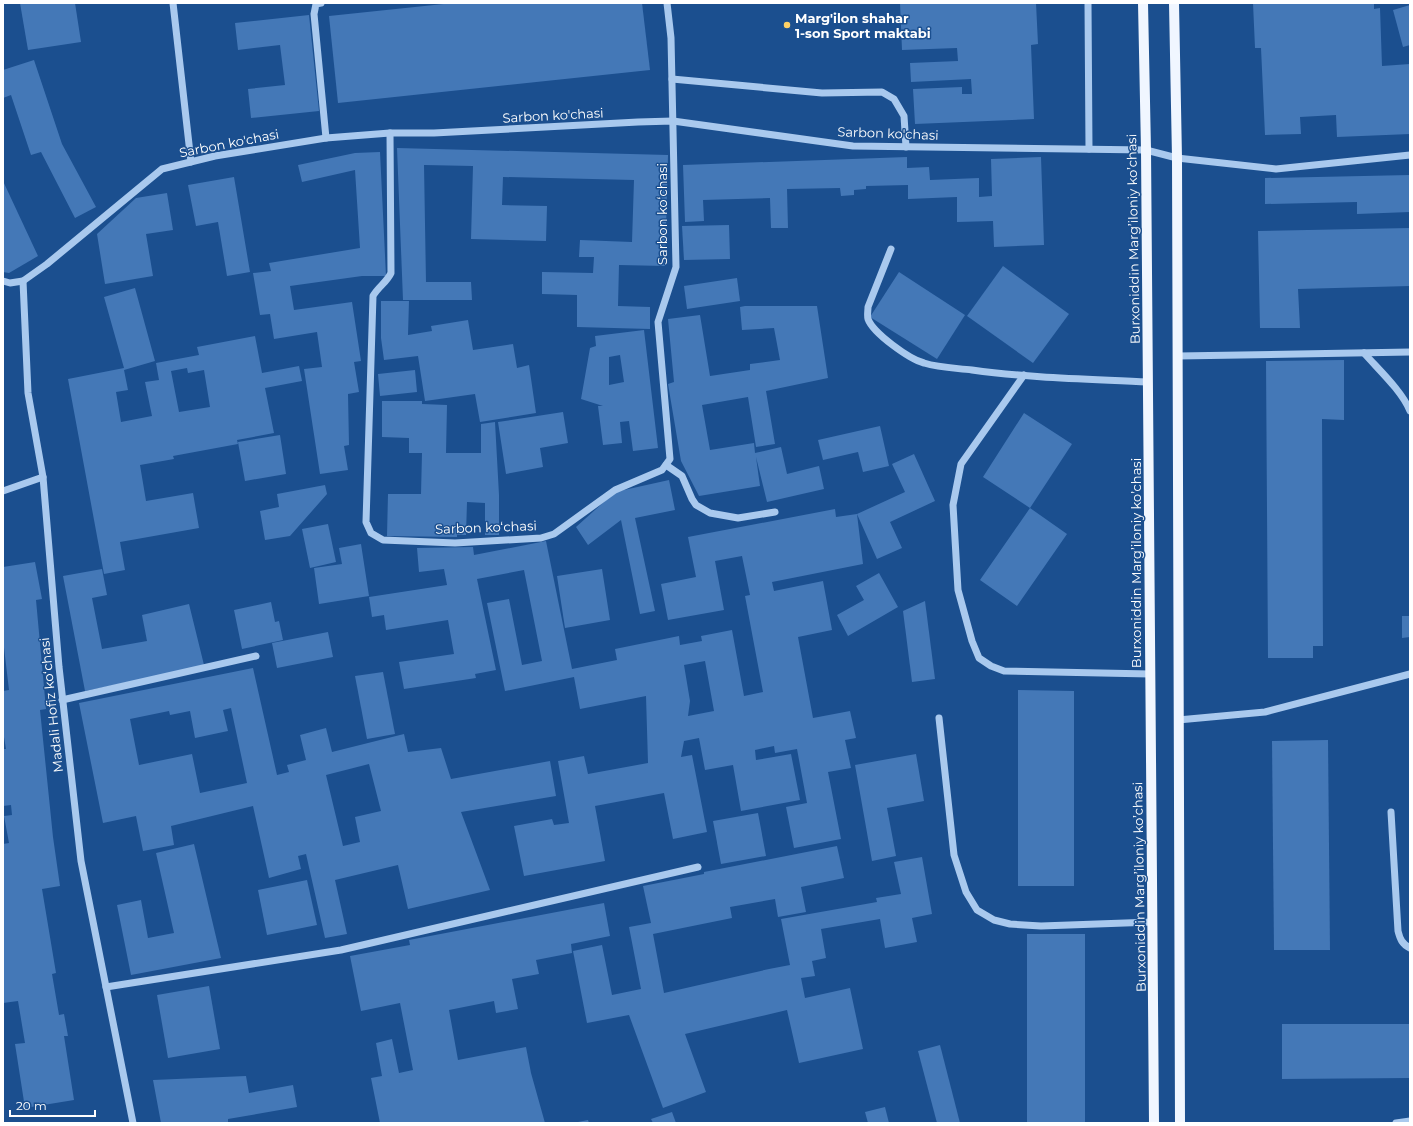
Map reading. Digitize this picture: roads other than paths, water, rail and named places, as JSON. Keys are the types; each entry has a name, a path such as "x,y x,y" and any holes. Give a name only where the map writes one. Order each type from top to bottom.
{"main road":[{"name":"Burxoniddin Marg’iloniy ko’chasi","path":"1143,3 1146,150 1154,1123"},
{"path":"1174,3 1177,158 1180,1123"}],"street":[{"path":"173,3 191,162"},
{"path":"321,3 316,4 314,14 326,138"},
{"name":"Sarbon koʻchasi","path":"390,133 391,273 388,279 373,296 366,522 371,533 383,540 455,543 541,538 554,534 615,490 662,470 670,459 658,322 676,267 671,38 667,3"},
{"path":"1088,3 1089,149"},
{"path":"672,79 822,93 882,92 894,99 904,116 906,147"},
{"name":"Sarbon ko'chasi","path":"23,281 162,169 216,156 326,138 390,133 434,133 673,121 853,146 1146,150 1177,158 1276,170 1410,155"},
{"path":"891,249 868,307 867,317 870,324 888,342 922,363 941,368 1024,375 1148,382"},
{"path":"3,281 10,283 23,281"},
{"name":"Madali Hofiz koʻchasi","path":"23,281 28,393 43,477 62,700 81,861 133,1123"},
{"path":"1364,352 1400,394 1407,403 1410,411"},
{"path":"1178,356 1410,352"},
{"path":"1024,375 961,464 953,505 958,590 972,641 979,658 991,666 1004,671 1150,674"},
{"path":"666,464 682,476 696,505 710,513 738,518 775,512"},
{"path":"3,491 43,477"},
{"path":"62,700 256,656"},
{"path":"1178,720 1265,712 1410,674"},
{"path":"939,718 954,854 966,892 977,910 994,920 1010,924 1041,926 1152,922"},
{"path":"1391,812 1398,931 1400,940 1405,946 1410,948"},
{"path":"106,987 341,950 698,867"},
{"path":"1396,1123 1410,1121"}],"place":[{"name":"Marg'ilon shahar 1-son Sport maktabi","path":"787,25"}]}
